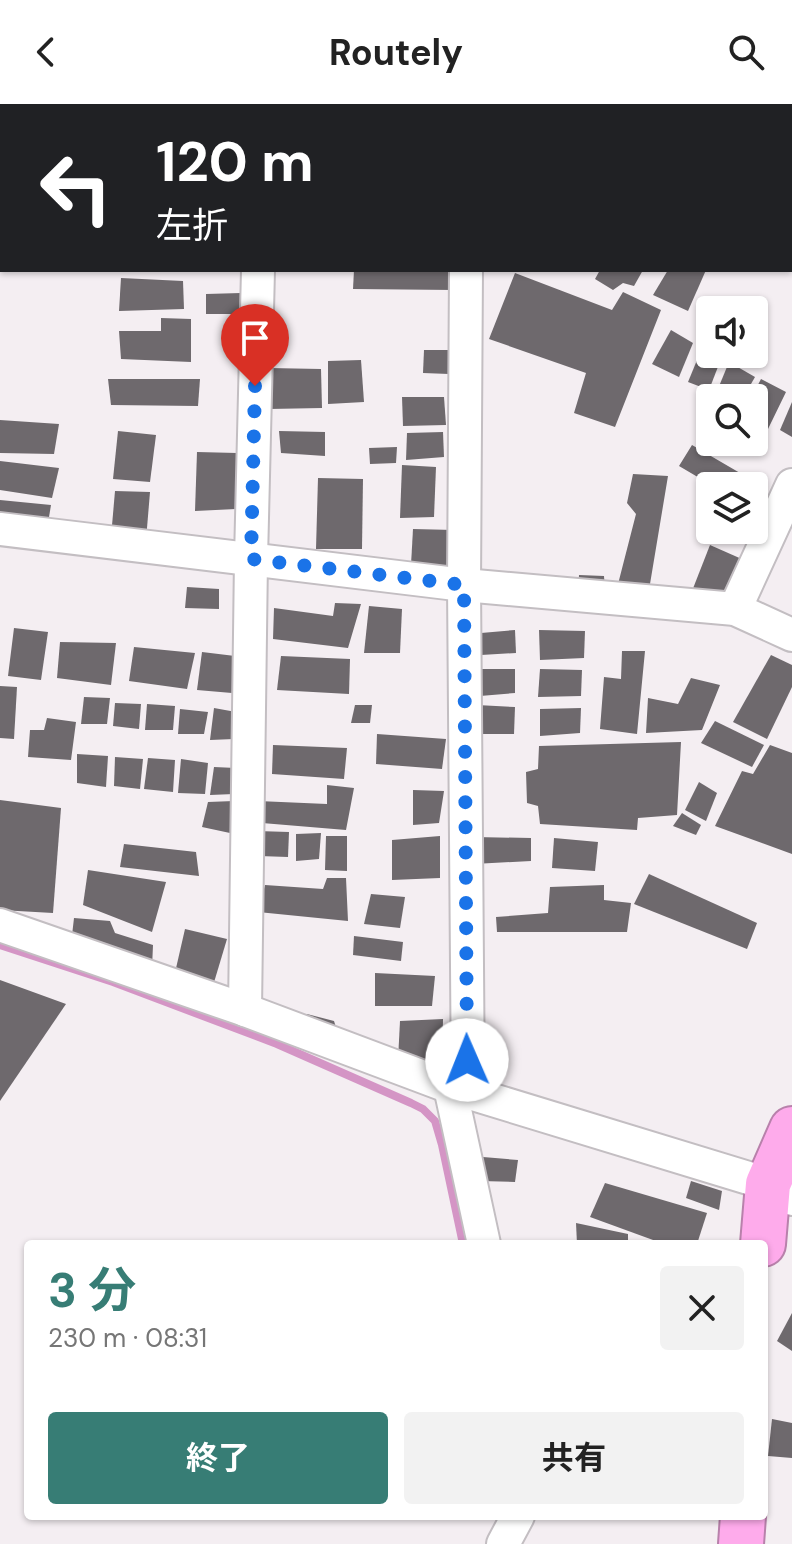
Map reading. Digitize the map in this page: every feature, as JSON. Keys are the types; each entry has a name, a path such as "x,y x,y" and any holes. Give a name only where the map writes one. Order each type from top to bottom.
{"highway":[{"path":"764,1240 780,1192 792,1129"},
{"path":"741,1544 743,1520"}],"street":[{"path":"245,1010 258,272"},
{"path":"466,272 459,1089 483,1240"},
{"path":"735,609 792,485"},
{"path":"0,529 464,585 735,609 792,635"},
{"path":"0,925 459,1089 780,1192"},
{"path":"503,1544 517,1520"}],"building":[{"path":"354,272 455,272 454,290 353,289"},
{"path":"599,272 642,272 634,286 623,283 613,290 595,279"},
{"path":"667,272 705,272 688,311 653,295"},
{"path":"515,273 612,310 623,292 661,310 615,427 574,413 586,373 489,339"},
{"path":"121,278 183,281 184,309 119,311"},
{"path":"241,293 241,314 206,314 206,294"},
{"path":"161,318 191,319 191,362 121,359 119,331 161,331"},
{"path":"671,330 693,343 679,377 652,364"},
{"path":"424,350 448,350 449,374 423,373"},
{"path":"361,360 364,402 328,404 328,361"},
{"path":"696,363 696,368 718,368 711,384 688,382"},
{"path":"269,368 321,369 322,408 269,409"},
{"path":"727,368 739,368 755,377 751,384 720,384"},
{"path":"108,379 200,379 198,406 111,405"},
{"path":"761,379 786,392 768,429 768,384 758,384"},
{"path":"402,397 444,397 446,425 403,426"},
{"path":"792,402 792,437 780,430"},
{"path":"0,420 59,424 54,454 0,453"},
{"path":"118,431 156,435 150,482 113,479"},
{"path":"279,431 325,432 325,456 281,453"},
{"path":"443,432 444,457 406,460 407,433"},
{"path":"692,445 696,447 696,456 711,456 738,472 696,472 696,476 679,466"},
{"path":"397,447 396,463 370,464 369,448"},
{"path":"197,452 237,453 236,509 195,511"},
{"path":"0,461 59,468 52,498 0,490"},
{"path":"402,465 436,467 434,517 400,518"},
{"path":"633,474 668,476 648,596 617,588 636,514 627,503"},
{"path":"318,478 363,479 362,549 316,549"},
{"path":"115,491 150,492 146,540 111,537"},
{"path":"0,500 51,505 47,529 0,525"},
{"path":"413,529 454,530 455,565 411,565"},
{"path":"710,545 744,560 730,601 692,591"},
{"path":"579,575 604,576 605,589 578,590"},
{"path":"187,587 219,589 219,609 185,608"},
{"path":"335,603 361,604 348,648 273,639 274,608 333,616"},
{"path":"369,606 402,609 400,653 364,653"},
{"path":"14,628 48,632 41,680 8,676"},
{"path":"515,630 516,653 481,655 481,633"},
{"path":"539,630 585,631 584,658 540,660"},
{"path":"60,642 116,643 111,685 57,678"},
{"path":"134,647 195,653 187,689 129,681"},
{"path":"622,651 645,651 637,734 600,729 604,677 621,679"},
{"path":"202,652 235,656 232,693 197,690"},
{"path":"771,655 792,665 792,687 767,739 733,722"},
{"path":"281,656 350,659 349,694 277,690"},
{"path":"480,669 515,669 515,693 480,696"},
{"path":"540,669 582,670 581,696 538,697"},
{"path":"691,678 720,685 702,730 646,733 648,698 678,704"},
{"path":"0,686 17,687 14,739 0,738"},
{"path":"84,697 110,698 107,724 81,724"},
{"path":"115,703 141,704 139,729 113,726"},
{"path":"147,704 175,706 173,730 145,730"},
{"path":"355,705 372,705 370,723 351,723"},
{"path":"477,705 515,707 514,734 478,734"},
{"path":"214,708 236,712 234,739 210,740"},
{"path":"581,708 580,733 540,736 540,709"},
{"path":"180,709 208,712 204,734 178,734"},
{"path":"47,718 76,722 71,760 28,757 30,730 44,730"},
{"path":"715,721 764,745 752,767 701,743"},
{"path":"377,734 446,739 442,769 376,764"},
{"path":"681,742 677,815 638,818 637,830 540,824 538,806 527,803 526,772 538,769 539,746"},
{"path":"273,745 347,748 344,779 272,774"},
{"path":"770,745 792,753 792,854 715,826 742,771 753,774"},
{"path":"77,754 108,756 106,787 77,783"},
{"path":"115,757 143,759 140,789 114,786"},
{"path":"148,758 175,760 173,792 144,789"},
{"path":"181,759 208,763 205,794 178,793"},
{"path":"214,767 236,768 234,794 210,795"},
{"path":"699,782 717,793 706,821 685,810"},
{"path":"327,785 354,788 346,830 262,823 258,801 327,804"},
{"path":"413,790 444,791 439,823 413,825"},
{"path":"0,800 61,808 53,913 0,910"},
{"path":"234,801 230,833 202,827 208,802"},
{"path":"682,813 701,825 696,835 673,826"},
{"path":"257,831 289,832 288,857 259,856"},
{"path":"321,833 319,859 296,861 296,834"},
{"path":"326,836 347,836 347,871 325,870"},
{"path":"440,836 440,878 392,880 392,840"},
{"path":"475,837 531,838 531,861 474,864"},
{"path":"554,838 598,842 595,871 552,868"},
{"path":"124,844 196,852 199,876 120,867"},
{"path":"88,870 166,882 152,932 83,905"},
{"path":"649,874 757,923 747,949 634,904"},
{"path":"327,878 346,878 348,921 258,912 265,885 323,889"},
{"path":"604,885 604,900 631,903 627,932 497,932 496,917 548,913 550,887"},
{"path":"371,894 405,897 400,928 364,924"},
{"path":"74,918 110,921 115,933 153,945 152,968 71,944"},
{"path":"185,929 227,939 212,989 174,977"},
{"path":"354,936 403,942 401,961 353,955"},
{"path":"375,973 435,976 432,1006 375,1006"},
{"path":"0,980 66,1004 0,1101"},
{"path":"307,1014 334,1021 339,1037 305,1028"},
{"path":"443,1019 442,1063 398,1060 400,1021"},
{"path":"483,1157 518,1160 515,1182 480,1181"},
{"path":"691,1181 722,1191 719,1210 686,1198"},
{"path":"605,1183 707,1213 698,1240 653,1240 590,1217"},
{"path":"576,1223 628,1234 628,1240 577,1240"},
{"path":"792,1313 792,1351 777,1341"},
{"path":"772,1419 792,1423 792,1458 768,1456"}],"waterway":[{"path":"0,945 113,982 277,1044 423,1109 435,1121 462,1240"}],"route":[{"path":"255,386 251,559 464,585 467,1060"}]}
